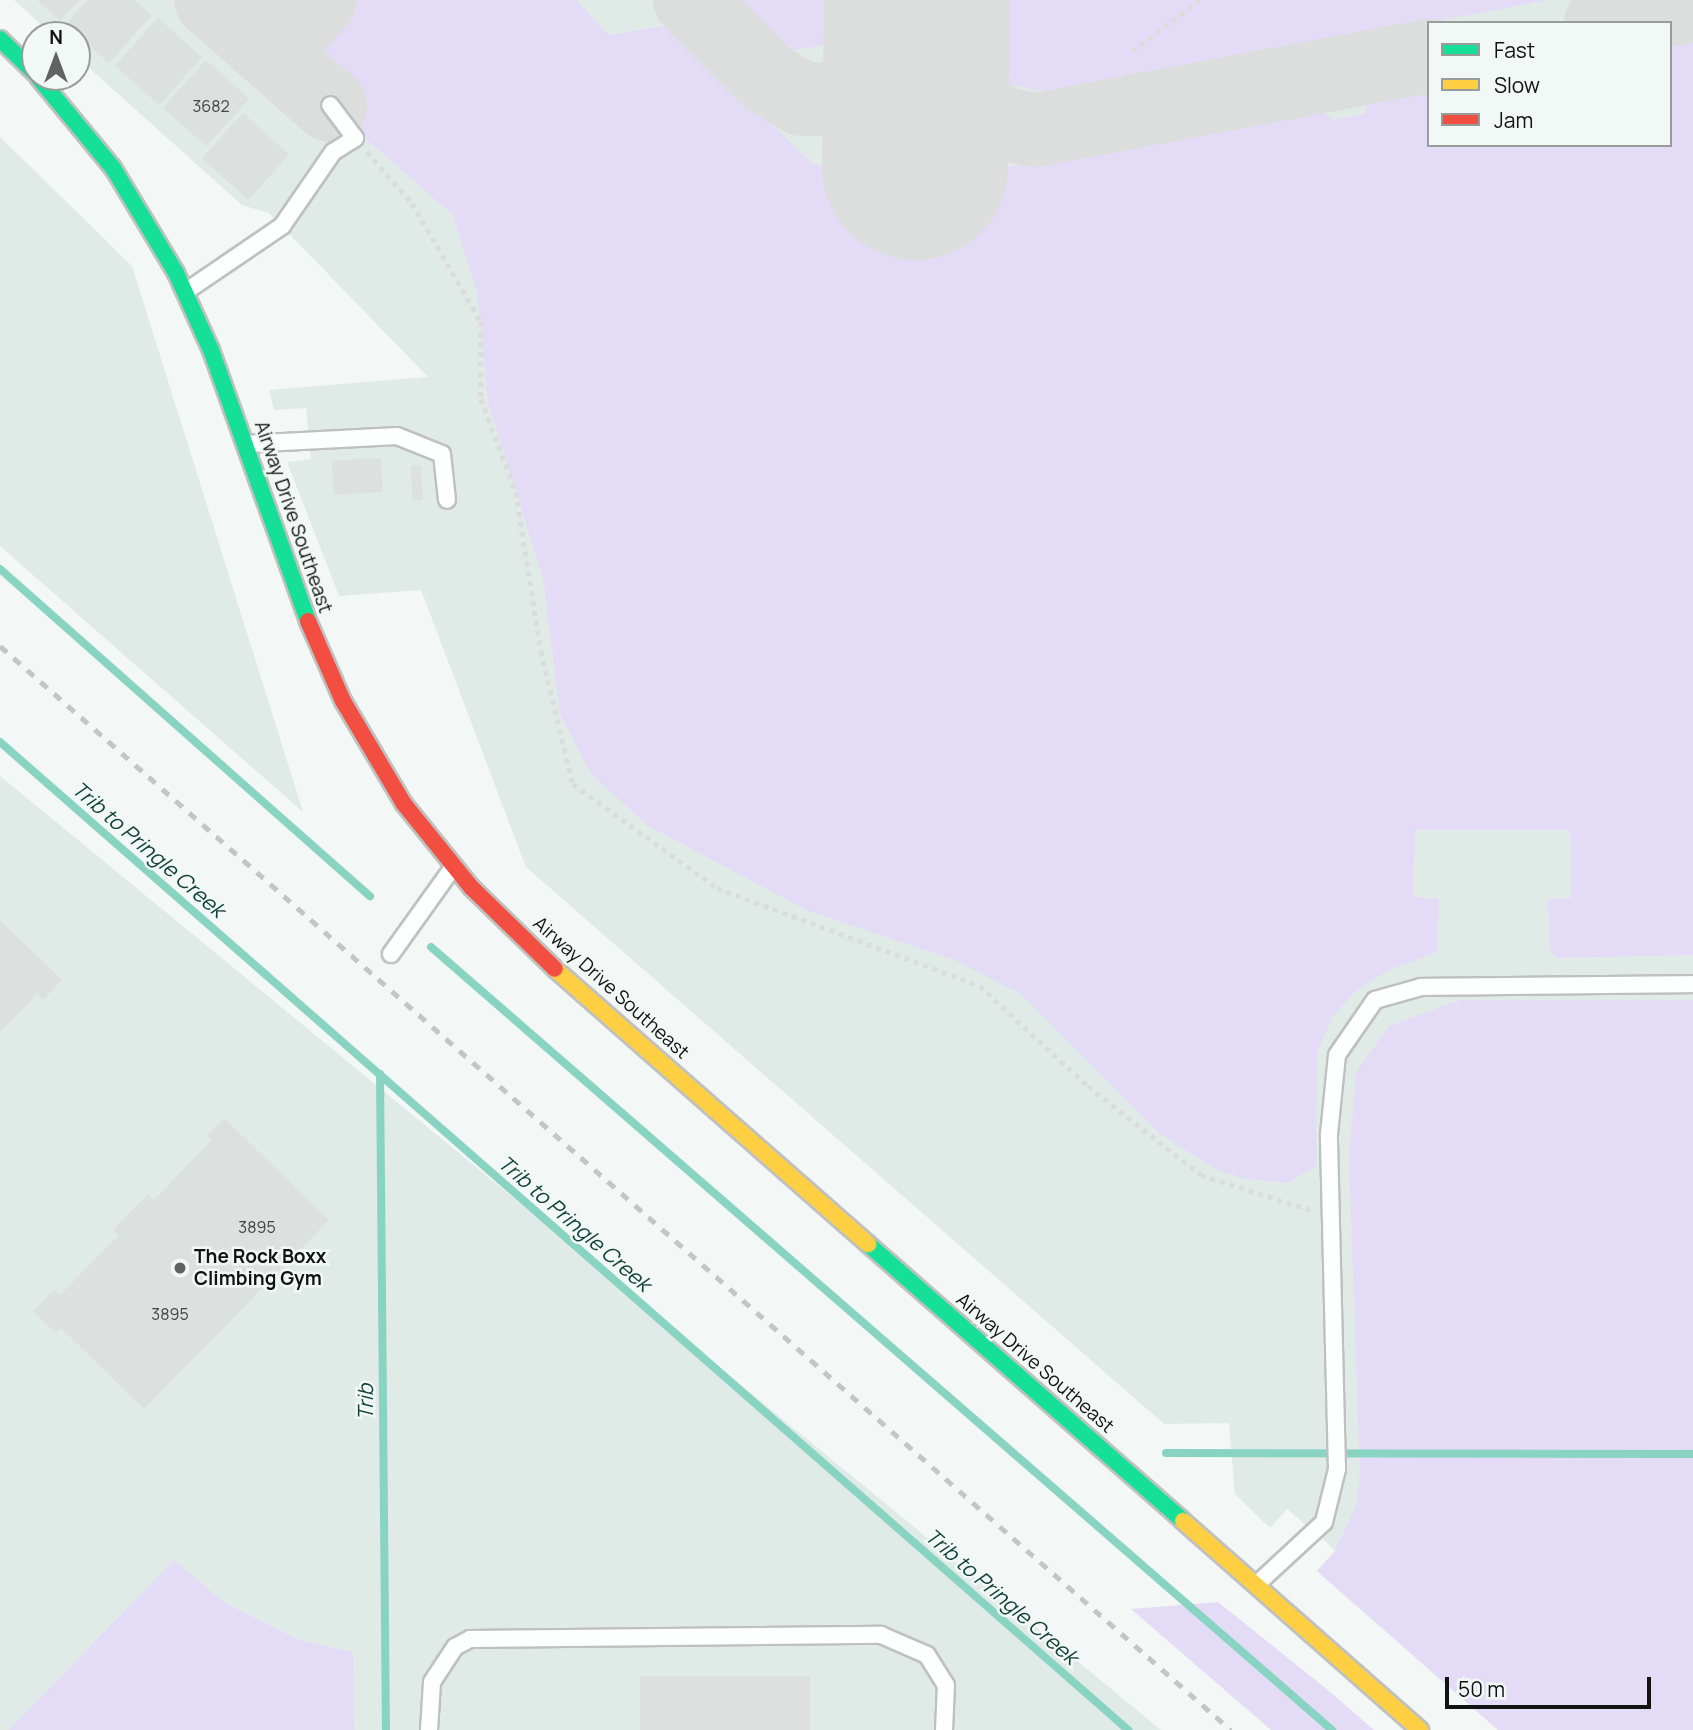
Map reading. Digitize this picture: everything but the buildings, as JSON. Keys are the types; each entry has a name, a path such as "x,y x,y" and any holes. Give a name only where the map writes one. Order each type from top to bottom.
{"street":[{"name":"Airway Drive Southeast","path":"0,39 21,60"},
{"name":"Airway Drive Southeast","path":"49,91 113,167 186,292 245,444 293,585 342,701 404,804 454,866 542,957 1420,1730"}],"lane":[{"path":"186,292 282,226 333,152 355,138 330,105"},
{"path":"245,444 397,436 442,454 447,500"},
{"path":"391,954 454,866"},
{"path":"1256,1585 1324,1522 1337,1469 1329,1134 1338,1055 1375,1000 1421,987 1693,984"},
{"path":"429,1730 432,1682 455,1647 470,1639 881,1635 927,1655 946,1685 944,1730"}],"path":[{"path":"1132,51 1199,0"},
{"path":"355,138 412,203 481,322 481,399 516,492 541,651 573,784 717,888 980,986 1088,1086 1201,1175 1332,1217"}],"shaded area":[{"path":"14,0 1693,0 1693,1730 1498,1730 1317,1571 1335,1551 1326,1542 1287,1509 1270,1528 1235,1494 1229,1423 1164,1424 526,867 421,590 339,596 287,462 311,459 306,408 274,410 269,390 428,377 269,213 242,205 91,70 91,21 37,21"},
{"path":"339,0 576,0 609,35 669,25 813,164 1007,167 1318,108 1334,120 1365,114 1368,98 1427,87 1427,147 1672,147 1672,40 1693,36 1693,955 1557,958 1550,949 1548,899 1571,898 1570,830 1415,830 1413,897 1439,899 1437,952 1389,970 1355,992 1333,1016 1317,1053 1316,1166 1288,1183 1248,1179 1221,1172 1161,1135 1021,994 954,960 808,911 647,825 591,774 560,714 543,578 488,402 477,292 453,215 365,138 348,98 327,80 308,50 309,33"},
{"path":"735,0 853,0 839,33 820,46 794,50 768,34"},
{"path":"981,0 1548,0 1057,93 1008,85 989,63"},
{"path":"0,137 132,266 303,812 0,546"},
{"path":"0,776 1161,1730 0,1730"},
{"path":"1460,1000 1693,1000 1693,1730 1498,1730 1317,1571 1335,1551 1357,1503 1360,1474 1349,1156 1356,1072 1389,1026"},
{"path":"174,1560 225,1603 299,1640 353,1652 354,1730 9,1730"},
{"path":"1218,1602 1374,1730 1271,1730 1131,1609"}],"waterway":[{"name":"Trib to Pringle Creek","path":"0,569 370,896"},
{"name":"Trib to Pringle Creek","path":"0,742 1128,1730"},
{"name":"Trib to Pringle Creek","path":"431,947 1332,1730"},
{"name":"Trib","path":"380,1074 386,1730"},
{"path":"1166,1453 1693,1454"}],"taxiway":[{"path":"211,0 330,105"},
{"path":"255,39 286,37 320,0"},
{"path":"690,0 767,78 802,99 856,99 872,91 916,38 974,106 1004,124 1036,130 1427,56"},
{"path":"1611,21 1693,5"}],"runway":[{"path":"915,167 917,0"}],"railway":[{"path":"0,646 1231,1730"}],"traffic: fast":[{"path":"0,39 21,59"},
{"path":"50,91 113,168 176,273 211,350 308,621"},
{"path":"868,1244 1183,1521"}],"traffic: slow":[{"path":"555,969 868,1244"},
{"path":"1183,1521 1420,1730"}],"traffic: jam":[{"path":"308,621 343,701 404,804 471,887 555,969"}],"place":[{"name":"The Rock Boxx Climbing Gym","path":"180,1268"}]}
